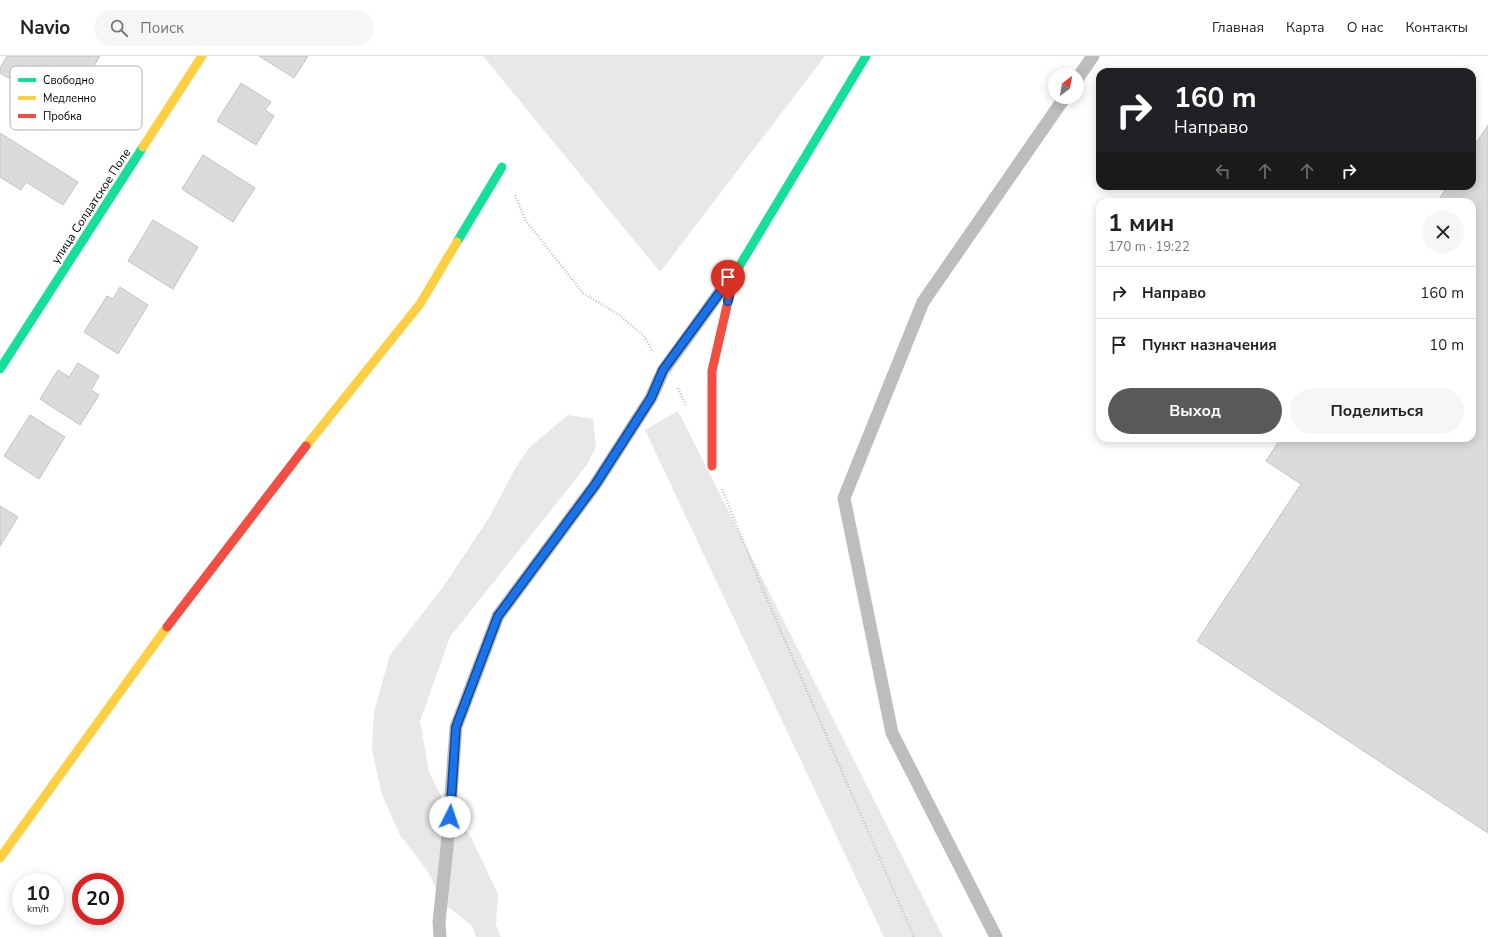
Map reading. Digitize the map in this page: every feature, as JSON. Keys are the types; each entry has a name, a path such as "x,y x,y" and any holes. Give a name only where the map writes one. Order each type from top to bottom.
{"street":[{"name":"улица Солдатское Поле","path":"0,369 202,56"},
{"path":"712,466 712,371 734,273 866,56"},
{"path":"0,858 140,663 289,468 420,304 502,167"}],"lane":[{"path":"1084,69 1093,56"},
{"path":"996,937 892,733 844,498 923,302 1060,104"},
{"path":"440,937 438,922 448,847 456,727 498,616 595,485 651,398 663,370 734,273"}],"path":[{"path":"502,167 526,221 582,293 619,315 644,336 663,370 676,382 688,410"},
{"path":"712,466 760,583 914,937"}],"shaded area":[{"path":"483,56 825,56 660,272"},
{"path":"678,411 943,937 884,937 645,430"},
{"path":"568,415 593,419 596,447 586,466 450,637 420,721 429,772 444,802 471,837 498,894 496,925 501,937 476,937 472,926 441,901 429,873 400,835 382,795 372,750 374,712 390,655 443,587 490,516 516,467 530,447"}],"building":[{"path":"7,56 100,56 94,66 10,66 10,79 0,73 0,68"},
{"path":"259,56 308,56 294,78"},
{"path":"241,83 271,102 265,110 274,116 256,145 217,121"},
{"path":"1488,125 1488,833 1197,641 1301,484 1266,461 1278,442 1476,442 1476,198 1440,198 1445,190 1476,190 1476,143"},
{"path":"0,133 78,182 63,205 26,182 21,190 0,177"},
{"path":"203,155 255,188 233,222 182,189"},
{"path":"153,220 198,247 173,289 128,261"},
{"path":"120,287 148,305 118,354 84,332 107,296 113,299"},
{"path":"78,363 99,376 91,390 99,395 80,425 40,399 58,370 69,377"},
{"path":"30,415 65,437 39,479 4,456"},
{"path":"0,506 18,517 0,546"}],"traffic: fast":[{"path":"734,275 866,56"},
{"path":"0,369 143,147"},
{"path":"457,242 502,167"}],"traffic: slow":[{"path":"143,147 202,56"},
{"path":"306,446 420,304 457,242"},
{"path":"0,858 167,627"}],"traffic: jam":[{"path":"712,466 712,371 734,275"},
{"path":"167,627 306,446"}],"route":[{"path":"450,817 456,727 498,616 595,485 651,398 663,370 734,273 728,301"}]}
